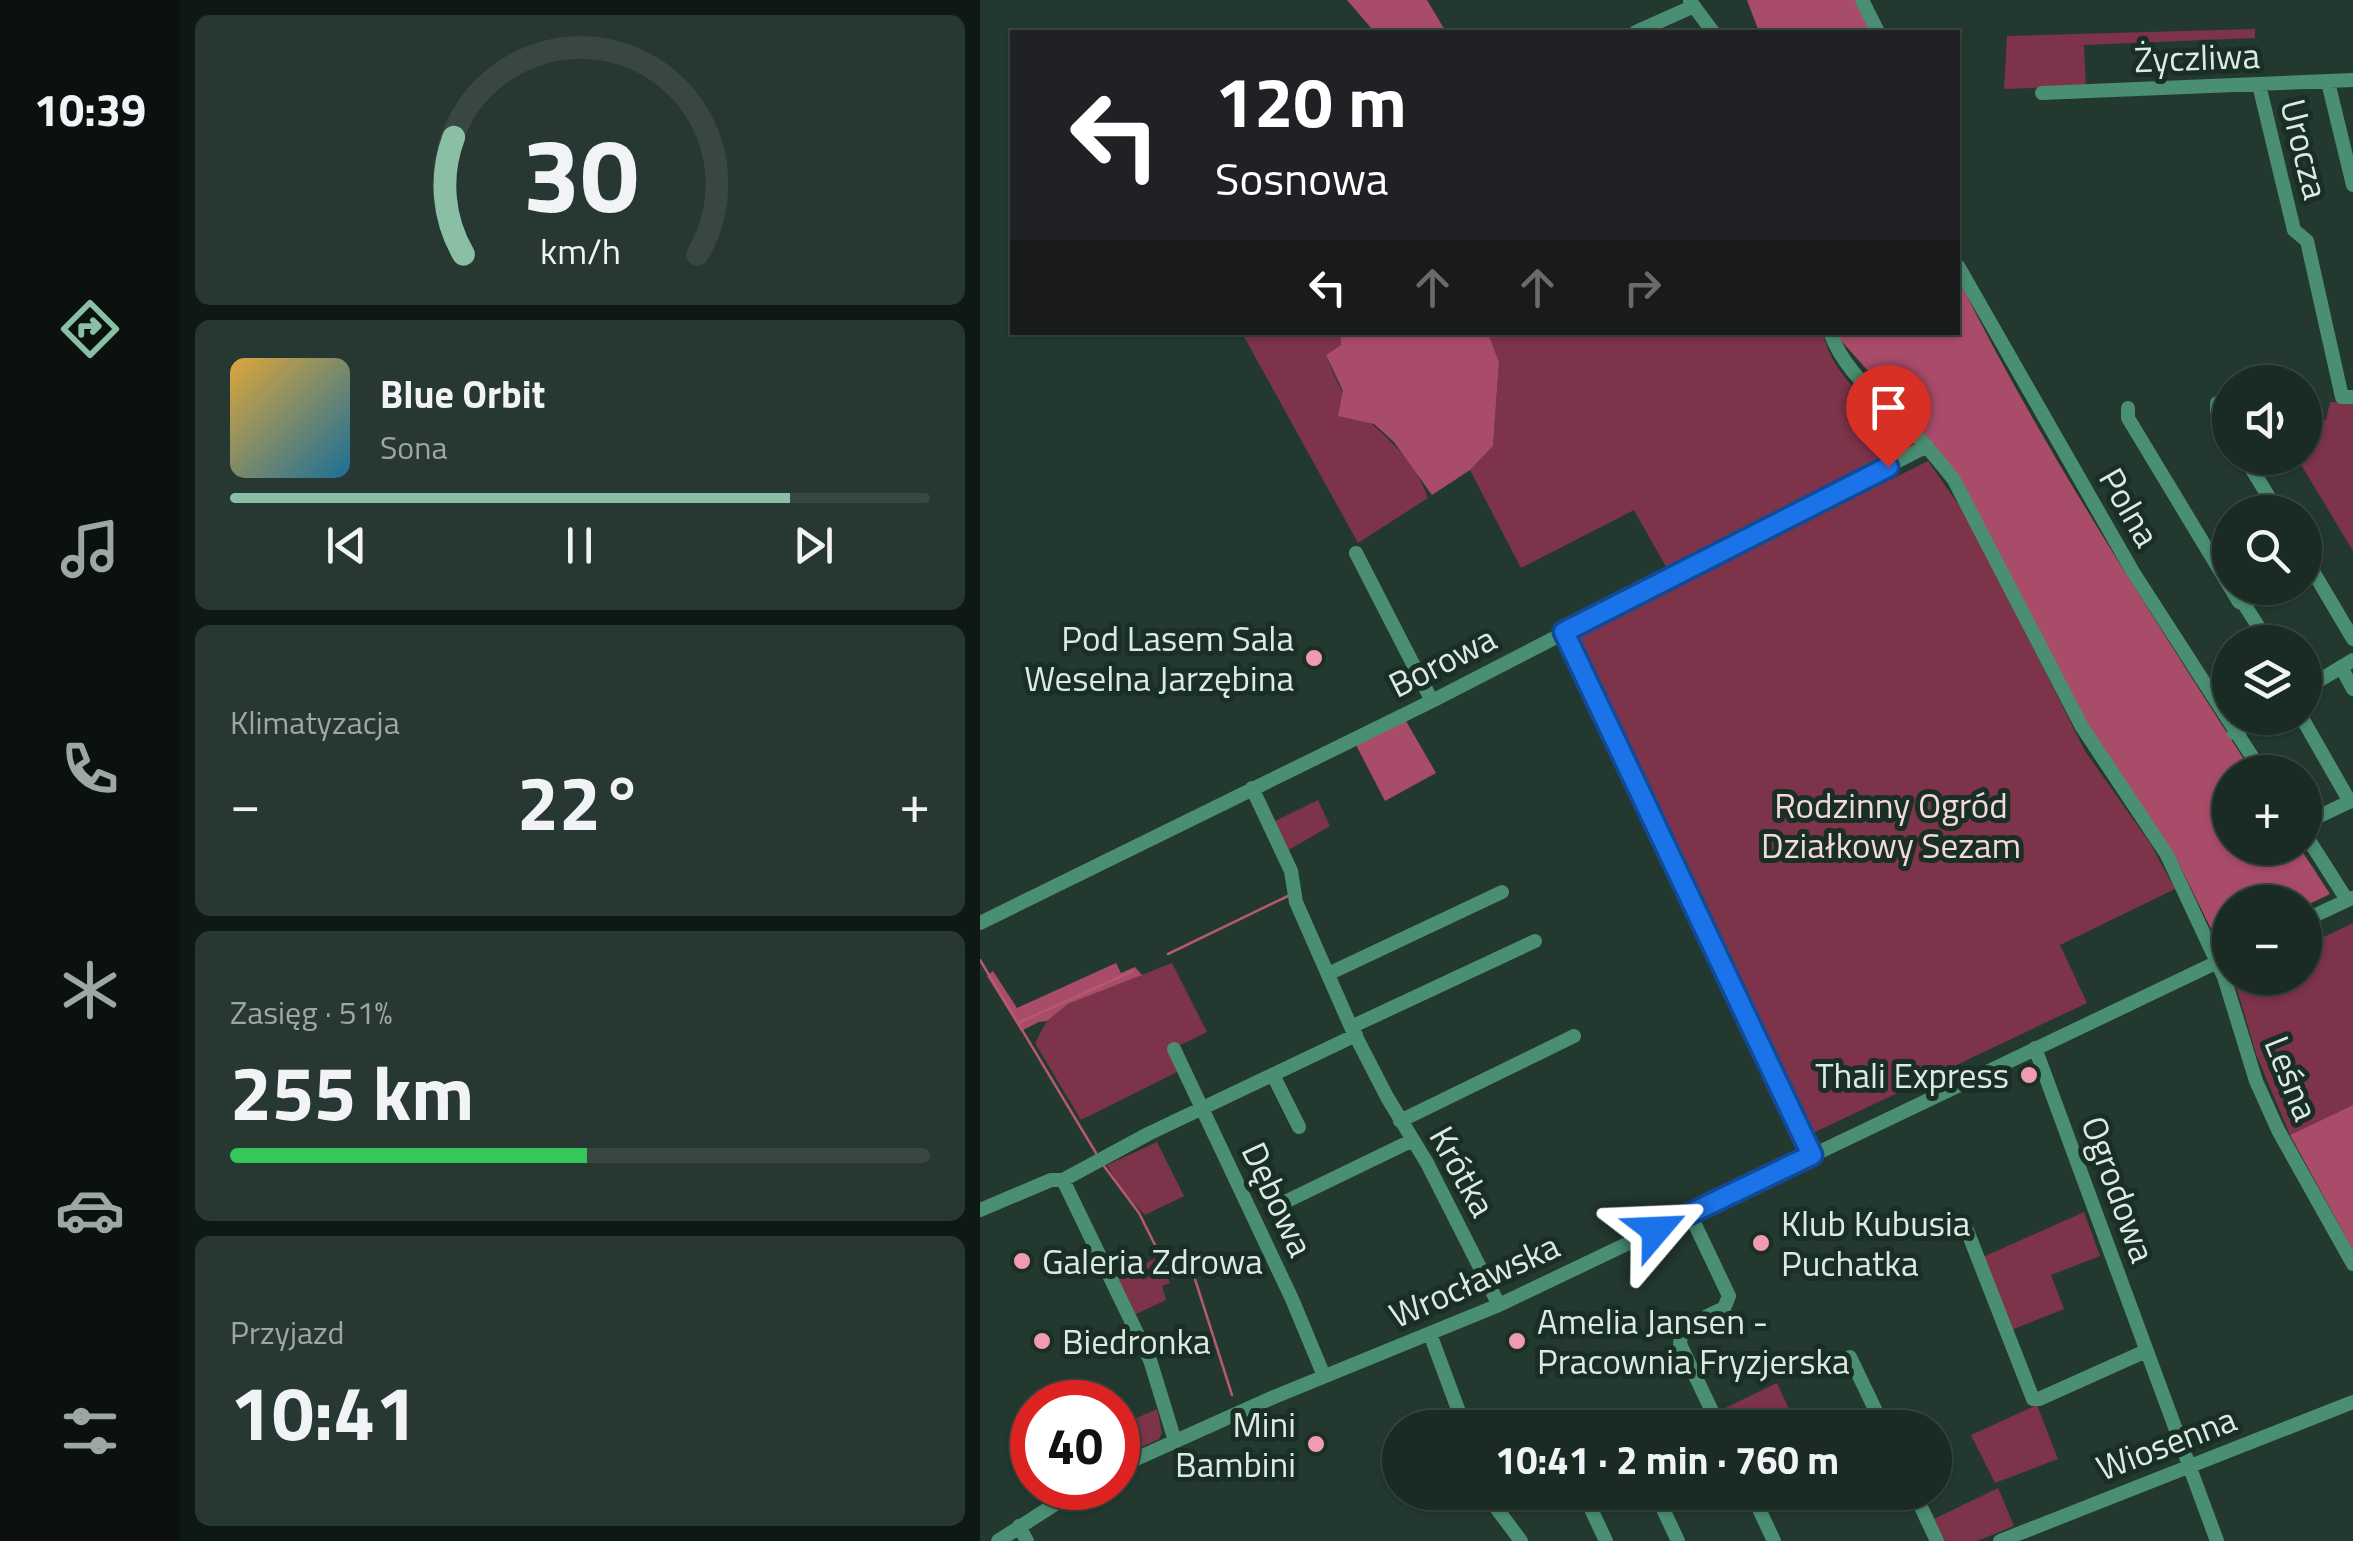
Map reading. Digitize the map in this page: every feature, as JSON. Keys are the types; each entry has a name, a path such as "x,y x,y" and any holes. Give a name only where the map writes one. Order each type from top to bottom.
{"street":[{"path":"1862,0 1877,30"},
{"path":"1640,30 1692,3 1712,30"},
{"name":"Życzliwa","path":"2042,94 2353,80"},
{"path":"2328,82 2353,186"},
{"name":"Urocza","path":"2259,84 2294,230 2307,241 2348,397"},
{"name":"Polna","path":"1960,269 2133,572 2212,698"},
{"path":"1831,335 1852,372 1927,446 1969,504 2082,727 2167,854 2212,937"},
{"path":"2128,408 2128,418 2212,556"},
{"name":"Borowa","path":"980,923 1432,700 1927,446"},
{"path":"1356,553 1432,700"},
{"path":"2322,589 2353,639"},
{"path":"1564,632 1812,1155"},
{"path":"2322,679 2347,664 2353,688"},
{"path":"2312,735 2351,801 2322,816"},
{"name":"Krótka","path":"1252,788 1291,872 1296,902 1353,1031 1499,1305"},
{"path":"2322,859 2350,899 2322,912"},
{"path":"1328,974 1502,892"},
{"path":"980,1210 1051,1180 1063,1180 1535,942"},
{"name":"Wrocławska","path":"1140,1458 1324,1376 1499,1305 2212,965"},
{"name":"Leśna","path":"2234,995 2264,1099 2353,1264"},
{"name":"Krótka","path":"1400,1120 1574,1036"},
{"name":"Ogrodowa","path":"2036,1048 2217,1541"},
{"name":"Dębowa","path":"1174,1050 1324,1376"},
{"path":"1273,1075 1298,1127"},
{"path":"1287,1200 1413,1140"},
{"path":"1063,1180 1150,1360 1175,1441"},
{"path":"1690,1214 1729,1296 1724,1308 1682,1328 1680,1344 1711,1410"},
{"path":"1962,1220 2033,1399 2146,1351"},
{"path":"1430,1334 1458,1410"},
{"path":"1850,1357 1875,1410"},
{"name":"Wiosenna","path":"2000,1541 2353,1402"},
{"path":"998,1541 1045,1510"},
{"path":"1498,1510 1521,1541"},
{"path":"1591,1510 1606,1541"},
{"path":"1663,1510 1678,1541"},
{"path":"1759,1510 1774,1541"},
{"path":"1922,1510 1937,1541"},
{"path":"1019,1526 1027,1541"}],"green space":[{"path":"2255,29 2255,38 2084,45 2086,86 2004,89 2007,36"},
{"path":"1243,335 1341,335 1341,345 1326,355 1338,383 1354,406 1411,465 1428,498 1358,543"},
{"path":"1489,335 1824,335 1848,381 1918,446 1670,574 1634,510 1521,568 1470,470 1493,446 1499,362"},
{"path":"2330,402 2353,402 2353,551 2307,475 2322,475 2322,420 2326,420"},
{"name":"Rodzinny Ogród Działkowy Sezam","path":"1928,461 1968,518 2085,751 2150,843 2175,889 2060,945 2087,1003 1811,1134 1573,639"},
{"path":"1318,800 1330,826 1287,851 1273,822"},
{"path":"2353,923 2353,1105 2290,1135 2256,1054 2239,995 2322,995 2322,938"},
{"path":"1172,963 1207,1032 1170,1050 1179,1071 1081,1120 1035,1043 1047,1021 1068,1004"},
{"path":"1157,1142 1184,1196 1145,1215 1122,1191 1107,1165"},
{"path":"2084,1212 2100,1256 2051,1275 2064,1309 2011,1330 1983,1257"},
{"path":"1158,1257 1170,1283 1162,1286 1166,1300 1134,1315 1116,1278"},
{"path":"1777,1383 1789,1410 1721,1410"},
{"path":"2037,1405 2058,1459 1995,1483 1971,1435"},
{"path":"1157,1409 1162,1433 1159,1439 1140,1448 1140,1417"},
{"path":"1998,1488 2014,1526 1977,1541 1945,1541 1934,1519"}],"shaded area":[{"path":"1347,0 1427,0 1445,30 1370,30"},
{"path":"1747,0 1856,0 1870,30 1758,30"},
{"path":"1960,282 2061,467 2212,709 2212,735 2228,735 2241,755 2212,755 2212,865 2311,865 2330,894 2322,898 2322,885 2212,885 2212,931 2176,858 2085,721 1935,446 1836,335 1960,335"},
{"path":"1341,335 1489,335 1499,362 1493,446 1470,470 1432,495 1394,442 1374,424 1338,416 1343,391 1326,355 1341,345"},
{"path":"1406,721 1436,773 1385,801 1356,745"},
{"path":"1116,963 1121,973 1135,967 1142,975 1068,1004 1047,1021 1021,1031 987,976 993,971 1017,1008"},
{"path":"2353,1105 2353,1250 2290,1135"}],"waterway":[{"path":"1168,954 1288,896"},
{"path":"980,960 1096,1153"},
{"path":"1020,1022 1133,971"},
{"path":"1104,1166 1139,1213 1171,1277 1194,1276 1232,1395"}],"place":[{"name":"Pod Lasem Sala Weselna Jarzębina","path":"1314,658"},
{"name":"Thali Express","path":"2029,1075"},
{"name":"Klub Kubusia Puchatka","path":"1761,1243"},
{"name":"Galeria Zdrowa","path":"1022,1261"},
{"name":"Biedronka","path":"1042,1341"},
{"name":"Amelia Jansen - Pracownia Fryzjerska","path":"1517,1341"},
{"name":"Mini Bambini","path":"1316,1444"}],"route":[{"path":"1656,1230 1812,1155 1564,632 1888,467"}]}
